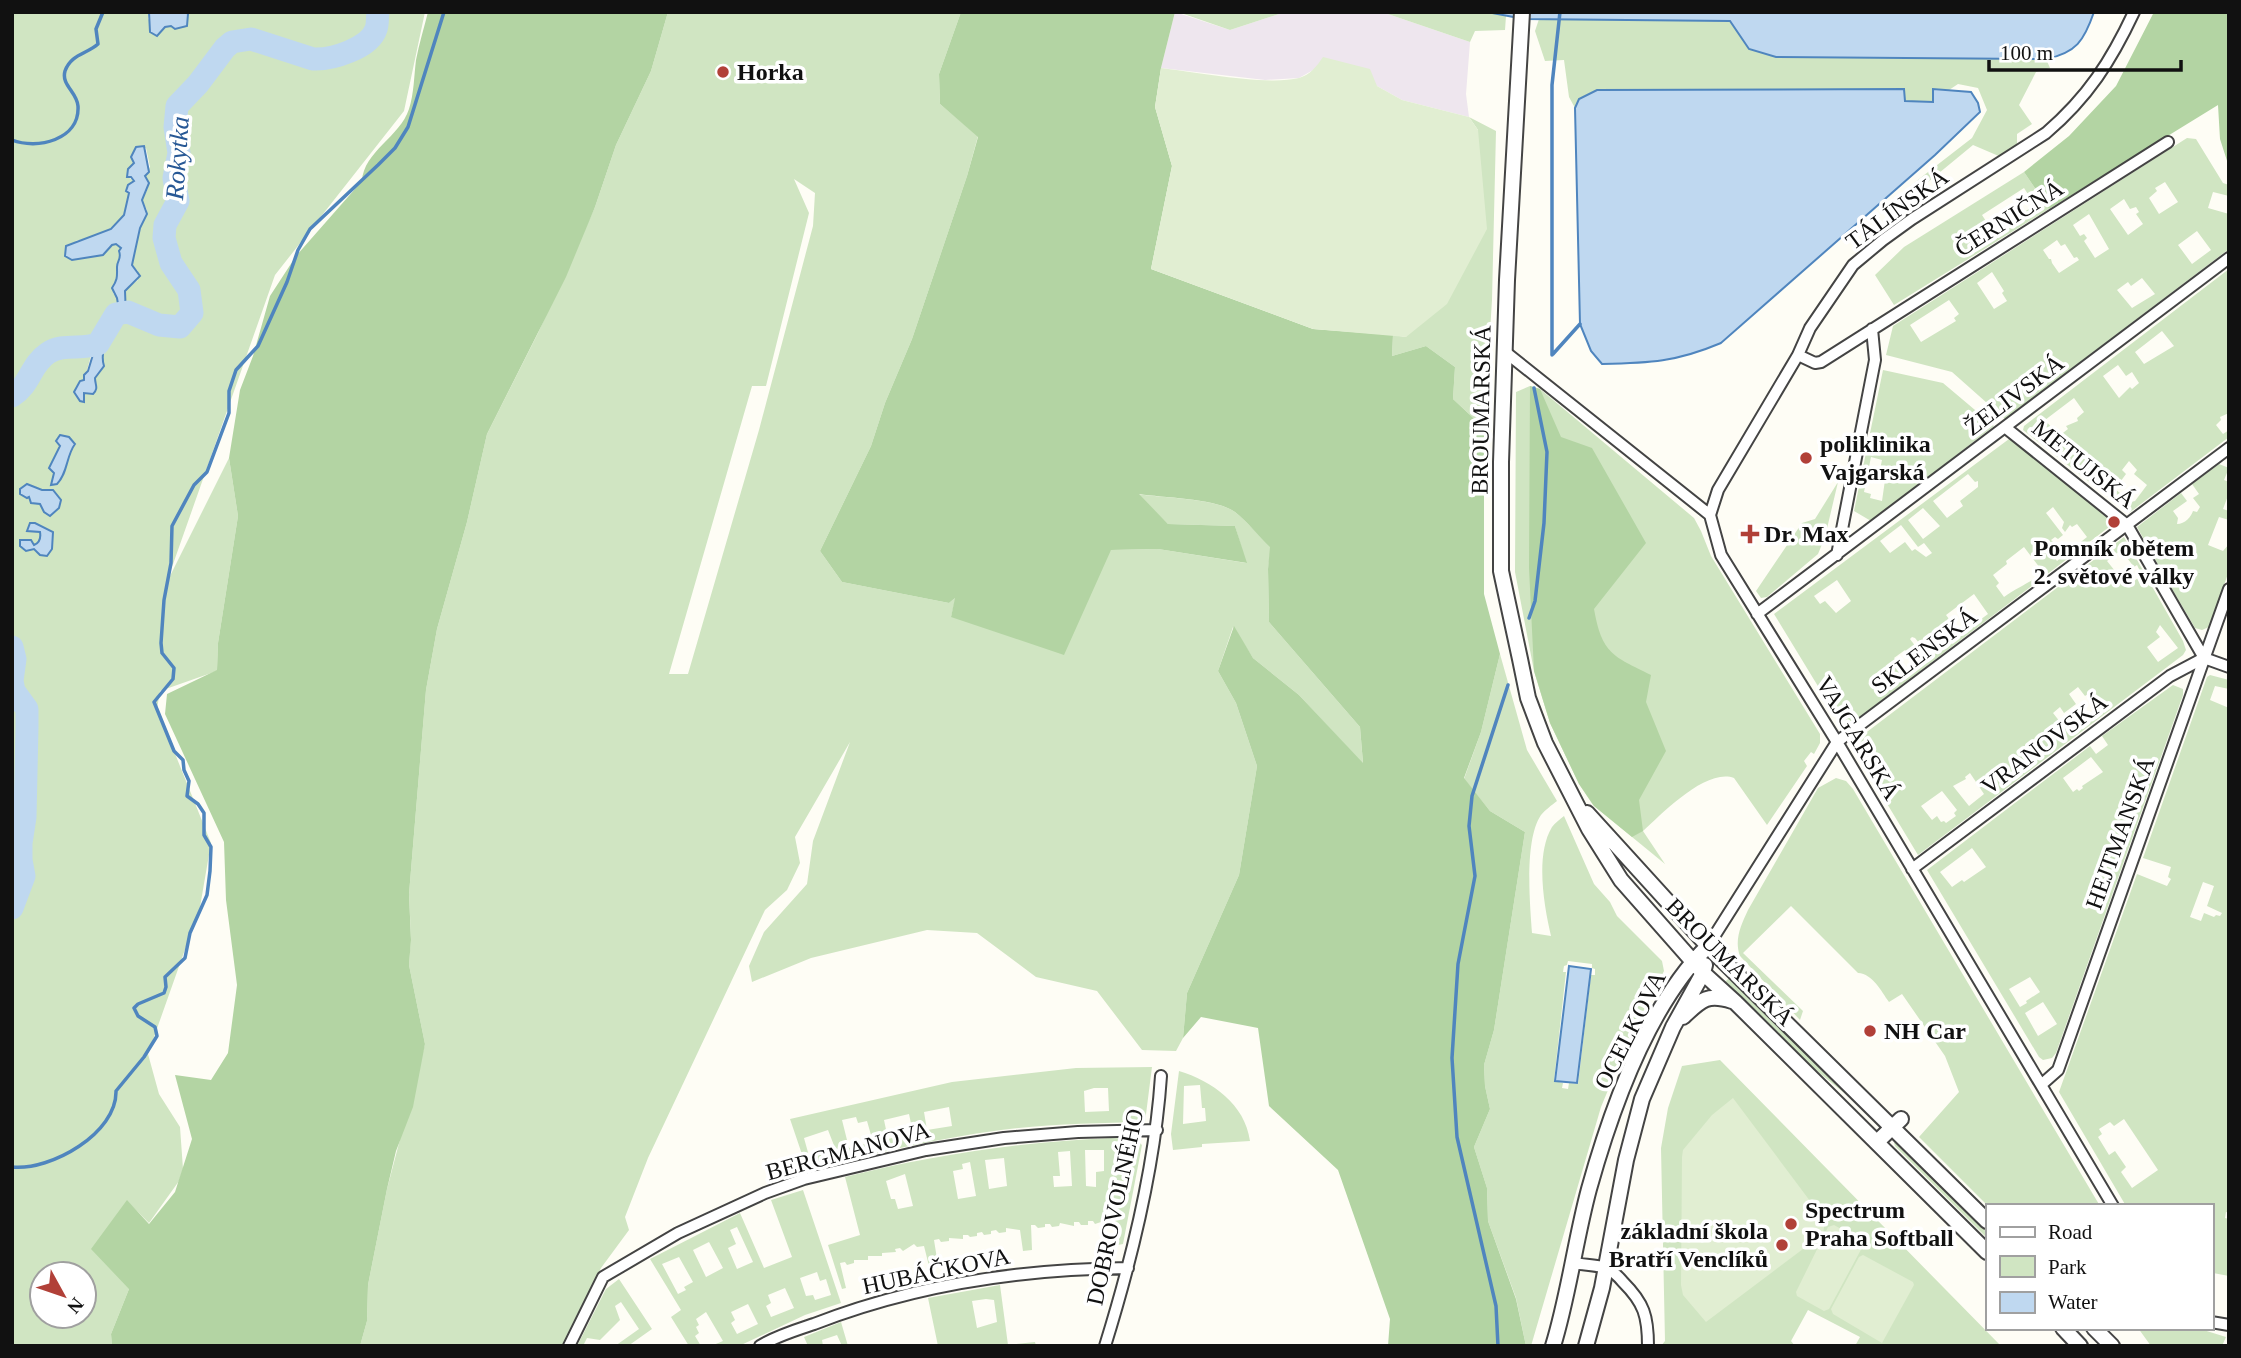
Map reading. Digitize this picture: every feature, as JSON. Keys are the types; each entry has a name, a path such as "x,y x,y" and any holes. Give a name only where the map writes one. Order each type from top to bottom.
{"street":[{"name":"BROUMARSKÁ","path":"1522,12 1502,392 1502,572 1528,698 1545,743 1572,797 1620,880 1698,967 1986,1251"},
{"name":"TÁLÍNSKÁ","path":"1710,516 1718,490 1798,355 1810,328 1853,265 1883,240 2046,133 2069,114 2096,83 2134,12"},
{"name":"ČERNIČNÁ","path":"1798,355 1815,363 1821,362 2168,142"},
{"name":"ŽELIVSKÁ","path":"1757,614 2229,258"},
{"path":"1837,555 1875,360 1872,329"},
{"path":"1504,351 1710,516"},
{"name":"METUJSKÁ","path":"2006,428 2127,525 2204,658"},
{"name":"SKLENSKÁ","path":"1708,946 1837,742 2229,448"},
{"name":"VAJGARSKÁ","path":"1710,516 1721,555 1837,742 2112,1204"},
{"name":"HEJTMANSKÁ","path":"2042,1085 2058,1070 2229,589"},
{"path":"2204,658 2229,667"},
{"name":"VRANOVSKÁ","path":"1912,869 2169,676 2204,658"},
{"name":"BROUMARSKÁ","path":"1572,797 1708,946 1897,1123 1986,1221"},
{"name":"OCELKOVA","path":"1586,1346 1606,1268 1626,1160 1642,1100 1708,946"},
{"name":"OCELKOVA","path":"1553,1346 1589,1190 1615,1110 1650,1028 1679,979 1698,967"},
{"path":"1672,1027 1705,999 1716,996 1737,1003"},
{"name":"DOBROVOLNÉHO","path":"1105,1346 1128,1268 1157,1130 1161,1076"},
{"path":"1877,1142 1897,1123"},
{"name":"BERGMANOVA","path":"569,1346 603,1277 678,1233 765,1193 804,1180 926,1150 1003,1138 1078,1132 1157,1130"},
{"path":"1573,1263 1606,1268 1616,1274 1643,1306 1648,1346"},
{"name":"HUBÁČKOVA","path":"760,1346 846,1311 926,1290 999,1277 1072,1269 1128,1268"},
{"path":"2065,1330 2080,1346"},
{"path":"2096,1330 2112,1346"}],"shaded area":[{"path":"1175,12 1230,30 1285,12 1382,12 1470,42 1466,94 1469,117 1402,100 1377,86 1315,69 1299,78 1265,80 1161,68"}],"green space":[{"path":"12,12 149,12 148,19 169,26 188,14 186,12 425,12 404,111 275,275 166,584 229,458 238,516 218,643 217,671 160,691 157,709 211,843 200,907 148,1054 159,1094 180,1127 183,1169 179,1181 149,1223 127,1201 129,1289 111,1334 112,1346 12,1346","holes":["146,148 150,167 145,176 148,188 142,200 147,210 132,265 138,271 138,280 125,290 126,315 111,332 96,377 83,395 99,333 118,304 113,293 118,280 121,248 116,244 107,251 75,241 106,231 124,216 134,181 128,177 134,163 131,156 134,151"]},
{"path":"428,12 668,12 651,71 616,145 595,207 566,277 487,434 467,522 437,629 426,690 409,894 409,965 425,1044 413,1107 396,1151 387,1189 368,1285 367,1321 360,1346 112,1346 111,1334 129,1289 91,1249 127,1200 149,1224 175,1192 192,1139 175,1075 211,1080 228,1053 237,985 226,900 224,842 165,714 167,694 217,670 218,643 238,516 229,458 240,390 270,296 296,256 362,181 364,170 375,152 404,119 411,103 416,60"},
{"path":"668,12 961,12 939,74 940,104 978,136 912,339 885,403 871,446 820,551 842,582 949,603 956,597 951,617 1111,550 1158,549 1246,563 1235,526 1168,524 1137,494 1202,501 1226,507 1240,516 1271,547 1268,569 1269,622 1360,727 1363,764 1299,695 1253,658 1233,627 1218,671 1236,703 1257,766 1239,875 1187,993 1183,1038 1176,1051 1142,1050 1097,991 1036,977 977,933 927,930 811,958 752,982 749,966 764,932 807,884 813,841 850,742 795,837 800,863 787,890 765,910 648,1158 625,1217 629,1230 601,1268 563,1346 360,1346 367,1321 368,1285 387,1189 425,1044 409,965 409,894 426,690 437,629 467,522 487,434 538,333 595,207 616,145 651,71","holes":["794,179 815,193 813,226 759,430 688,674 669,674 752,386 766,386 809,213"]},
{"path":"961,12 1175,12 1161,68 1155,107 1172,166 1151,269 1313,329 1393,335 1392,356 1426,346 1455,367 1453,399 1484,428 1484,594 1500,654 1481,732 1464,778 1490,811 1525,832 1494,1030 1484,1065 1490,1109 1474,1147 1487,1188 1488,1221 1516,1299 1526,1346 1388,1346 1390,1319 1338,1170 1269,1106 1258,1028 1201,1017 1183,1038 1187,993 1239,875 1257,766 1236,703 1218,671 1234,626 1253,658 1299,695 1363,763 1360,727 1269,622 1270,547 1240,516 1226,507 1203,501 1139,494 1168,524 1235,526 1247,563 1158,549 1111,550 1064,655 951,617 955,598 949,603 842,582 820,551 871,446 885,403 912,339 978,137 940,104 939,74"},
{"path":"1178,12 1285,12 1230,30"},
{"path":"1382,12 1493,13 1506,16 1505,30 1475,31 1470,42"},
{"path":"2154,12 2229,12 2229,167 2220,139 2218,105 2049,209 2024,172 2069,136 2116,86"},
{"path":"1539,19 1726,20 1730,21 1749,49 2046,59 2050,68 2036,72 2019,105 2032,124 2017,134 2017,146 2001,157 1973,145 1922,187 1910,186 1972,138 1987,110 1978,88 1958,84 1949,90 1934,89 1933,102 1905,101 1904,89 1579,99 1575,108 1569,97 1564,60 1545,61 1535,31"},
{"path":"1323,57 1370,69 1377,86 1402,100 1469,117 1478,130 1487,229 1447,304 1406,337 1313,329 1151,269 1172,166 1155,107 1161,68 1251,79 1285,80 1307,75"},
{"path":"1469,117 1496,131 1492,300 1484,428 1453,399 1455,367 1426,346 1392,356 1393,335 1406,337 1478,130"},
{"path":"2187,138 2196,139 2223,183 2229,185 2229,196 2213,192 2208,208 2229,214 2229,249 2005,419 1952,372 1886,355 1893,326","holes":["2165,182 2178,202 2159,214 2149,198 2157,191 2155,188","2124,199 2130,209 2136,207 2139,212 2136,214 2143,224 2128,235 2110,209","2089,214 2109,249 2095,258 2084,241 2087,238 2084,234 2080,236 2073,225","2197,231 2211,250 2192,264 2178,245","2057,240 2061,246 2065,244 2074,258 2079,260 2059,273 2043,250","1992,272 2007,301 1994,309 1977,283","2142,278 2155,294 2132,308 2117,290 2128,282 2131,286","1949,300 1959,314 1954,318 1956,321 1921,342 1910,325"]},
{"path":"2024,172 2049,209 1894,305 1875,275 1904,247","holes":["2024,188 2035,205 1993,232 1982,215"]},
{"path":"2229,269 2229,413 2220,417 2221,420 2216,425 2223,434 2229,430 2229,437 2129,513 2023,430 2024,426","holes":["2162,331 2174,346 2144,364 2135,352","2118,365 2126,376 2132,372 2139,383 2132,389 2130,387 2119,398 2103,376","2074,398 2084,412 2077,418 2078,421 2066,426 2068,429 2059,436 2045,420","2129,461 2137,470 2134,474 2147,485 2135,501 2131,502 2115,489 2126,474 2122,470"]},
{"path":"1883,370 1943,383 1994,426 1871,521 1854,511","holes":["1871,457 1882,460 1879,474 1891,476 1890,481 1885,480 1882,501 1870,498 1871,494 1864,492"]},
{"path":"1530,386 1540,389 1694,518 1711,556 1820,734 1820,743 1814,754 1811,752 1804,761 1807,766 1767,825 1734,778 1711,780 1686,794 1643,831 1665,864 1593,805 1579,784 1550,723 1534,671 1515,572 1516,392"},
{"path":"1530,386 1540,389 1561,437 1592,448 1646,543 1594,609 1601,636 1611,652 1651,675 1646,702 1666,751 1639,800 1643,831 1632,837 1594,806 1579,784 1550,723 1534,671 1529,568"},
{"path":"2009,439 2113,521 2113,524 1844,729 1774,614","holes":["1968,474 1975,482 1978,481 1978,487 1960,501 1963,506 1947,518 1933,501","2053,507 2064,522 2062,528 2065,532 2070,525 2072,527 2077,524 2087,537 2057,561 2047,547 2053,542 2051,540 2063,535 2046,513","1923,508 1940,526 1923,539 1908,520","1901,525 1918,547 1924,543 1932,553 1926,557 1915,549 1912,551 1905,542 1890,553 1880,541","2024,547 2043,572 2004,597 1996,586 1999,583 1993,575 2007,564 2006,561","1837,580 1851,601 1836,613 1825,601 1820,604 1814,596","1974,594 1988,614 1961,634 1946,622 1949,619 1946,615","1912,637 1923,648 1936,639 1943,647 1910,672 1894,658 1905,650 1911,657 1919,651 1910,639"]},
{"path":"2219,464 2229,468 2224,480 2229,482 2229,493 2223,509 2229,511 2229,520 2219,517 2208,545 2223,551 2229,544 2229,571 2209,627 2202,630 2195,628 2165,577 2175,570 2172,564 2161,570 2137,527 2181,493 2187,501 2173,511 2178,518 2177,524 2189,518 2193,511 2197,512 2200,507 2193,498 2199,494 2192,484"},
{"path":"1838,482 1825,537 1818,554 1767,597 1761,598 1756,591 1802,523 1815,519"},
{"path":"2124,537 2186,650 2183,655 1918,855 1851,744","holes":["2121,550 2134,567 2137,565 2139,577 2132,583 2119,576 2107,561","2160,625 2178,648 2158,662 2147,647 2160,637 2156,632","2078,687 2085,696 2088,694 2099,708 2068,732 2053,713 2060,707 2064,713 2076,704 2069,694","1970,773 1984,794 1969,806 1953,786 1966,779","1942,791 1957,810 1954,813 1956,816 1946,823 1941,822 1937,816 1932,820 1921,806"]},
{"path":"1500,654 1527,750 1557,801 1541,815 1532,840 1529,872 1532,933 1551,936 1542,866 1547,838 1552,827 1564,816 1594,884 1610,902 1617,916 1662,961 1664,971 1631,1035 1601,1107 1531,1346 1526,1346 1516,1298 1488,1221 1487,1188 1474,1147 1490,1109 1484,1065 1494,1030 1525,832 1490,811 1464,779 1481,732","holes":["1568,961 1592,964 1595,975 1591,975 1578,1084 1569,1083 1568,1089 1562,1088 1563,1083 1554,1081 1566,972 1563,972 1564,966"]},
{"path":"2210,675 2229,680 2229,689 2215,686 2210,700 2229,708 2229,1213 2226,1212 2225,1218 2229,1219 2229,1276 2213,1273 2213,1204 2125,1204 2059,1092 2137,874 2167,886 2171,879 2168,877 2171,867 2143,858 2207,677","holes":["2203,882 2214,886 2207,906 2222,913 2220,916 2204,913 2201,921 2190,917","2124,1119 2158,1170 2132,1188 2121,1172 2126,1167 2115,1151 2109,1155 2098,1137 2102,1134 2099,1129 2110,1122 2114,1126"]},
{"path":"2173,685 2183,689 2056,1053 2052,1058 2043,1060 1927,870 2090,746 2096,754 2108,745 2102,736","holes":["2091,757 2103,772 2079,791 2077,789 2073,792 2063,778","1972,848 1986,867 1952,887 1940,872","2030,977 2040,992 2020,1007 2009,989","2043,1002 2057,1024 2038,1036 2025,1013"]},
{"path":"1836,778 1846,781 1853,789 2099,1204 1986,1204 1919,1137 1959,1092 1945,1056 1902,994 1889,1002 1868,976 1858,973 1791,906 1743,953 1803,1011 1800,1020 1740,956 1738,938 1748,910 1818,788"},
{"path":"1729,978 1863,1108 1812,1067 1725,982"},
{"name":"základní škola Bratří Venclíků","path":"1720,1060 2001,1346 1855,1346 1860,1337 1808,1310 1791,1341 1795,1346 1661,1346 1665,1341 1661,1148 1668,1108 1682,1066"},
{"path":"1152,1067 1145,1122 1055,1125 976,1134 903,1147 808,1172 790,1119 952,1082 1076,1068","holes":["1108,1088 1109,1111 1085,1112 1084,1091","949,1107 952,1126 927,1130 924,1112","909,1114 913,1133 888,1139 884,1120","856,1117 858,1123 867,1121 873,1142 849,1148 842,1120","828,1130 835,1148 809,1156 804,1138"]},
{"path":"1179,1071 1203,1081 1225,1096 1241,1116 1250,1141 1202,1144 1202,1147 1173,1150 1171,1134","holes":["1200,1085 1202,1108 1205,1108 1206,1121 1183,1124 1184,1086"]},
{"path":"1733,1098 1825,1221 1823,1234 1706,1322 1683,1295 1681,1285 1682,1157 1683,1150 1712,1115"},
{"path":"1111,1138 1136,1139 1142,1145 1123,1244 1118,1245 1117,1223 1107,1220 1095,1224 1088,1221 1088,1225 1074,1222 1074,1226 1060,1223 1059,1226 1045,1224 1045,1227 1038,1228 1031,1225 1032,1250 1023,1251 1020,1230 1006,1228 1006,1232 999,1233 996,1230 991,1231 991,1234 984,1235 982,1232 977,1233 977,1236 963,1235 963,1239 949,1238 949,1241 941,1242 939,1239 934,1240 938,1265 929,1266 924,1246 917,1247 914,1244 903,1251 900,1248 895,1249 896,1252 882,1253 882,1256 868,1256 868,1260 854,1260 854,1263 847,1265 845,1262 840,1263 846,1288 842,1289 828,1245 860,1235 845,1177 977,1151","holes":["1085,1150 1104,1150 1104,1171 1096,1172 1096,1187 1086,1186","1070,1151 1072,1186 1054,1187 1053,1176 1060,1176 1058,1152","1004,1158 1007,1186 989,1189 985,1160","970,1162 976,1196 958,1199 953,1171 963,1169 962,1164","905,1174 913,1206 898,1209 895,1199 891,1199 886,1181"]},
{"path":"1897,1140 1986,1229 1986,1237 1895,1146"},
{"path":"803,1190 841,1303 805,1315 739,1346 711,1346 723,1341 706,1312 696,1319 699,1333 695,1336 701,1346 689,1346 671,1317 681,1310 650,1259 740,1213 764,1268 792,1257 771,1200","holes":["737,1227 753,1262 737,1269 728,1248 736,1244 730,1230","709,1242 723,1268 706,1277 693,1250","679,1257 693,1282 678,1294 662,1264","817,1272 820,1281 826,1279 831,1295 815,1300 813,1295 806,1296 800,1278","785,1288 794,1308 771,1317 766,1306 771,1303 768,1295","748,1304 758,1324 737,1334 731,1323 735,1320 731,1312"]},
{"path":"1834,1225 1864,1244 1829,1309 1824,1311 1797,1296 1796,1292 1828,1227"},
{"path":"1863,1255 1914,1285 1882,1343 1833,1314 1831,1309 1859,1257"},
{"path":"619,1279 652,1329 628,1346 615,1346 639,1329 621,1302 615,1306 620,1320 600,1340 587,1338 583,1346 577,1346 606,1289"},
{"path":"1000,1285 1008,1345 1035,1342 1036,1346 938,1346 928,1298","holes":["994,1300 997,1322 977,1328 972,1301"]},
{"path":"841,1322 848,1346 842,1346 837,1335 822,1340 823,1346 808,1346 804,1337"},
{"path":"2139,1330 2203,1330 2226,1337 2222,1346 2151,1346"}],"water":[{"path":"149,12 186,12 187,26 175,29 171,26 165,27 157,36 150,32"},
{"path":"1487,12 2094,12 2087,31 2078,44 2065,53 2046,59 1776,57 1749,49 1730,21 1524,19"},
{"path":"1904,89 1905,101 1933,102 1933,89 1971,92 1980,112 1935,155 1721,343 1663,360 1602,364 1591,351 1580,324 1575,108 1579,99 1597,90"},
{"path":"144,146 149,172 145,176 149,183 142,200 147,214 140,228 132,265 140,276 125,291 126,316 108,338 103,353 104,366 95,378 96,390 93,394 84,393 84,402 80,401 74,392 88,371 94,351 90,342 103,329 110,309 118,304 112,288 117,278 121,248 116,244 103,255 72,260 65,256 66,246 111,229 124,215 129,193 126,191 128,185 134,181 127,177 128,169 134,163 131,157 136,147"},
{"path":"60,435 69,437 75,444 61,480 51,485 54,473 49,468 60,446 56,441"},
{"path":"27,484 42,490 53,490 61,500 59,508 50,516 40,504 31,503 29,497 20,494 20,489"},
{"path":"30,523 53,532 52,549 47,556 40,555 34,549 26,551 20,546 20,540 31,540 34,545 39,540 40,532 27,531"},
{"path":"1569,966 1591,969 1577,1083 1555,1081"}],"waterway":[{"path":"12,140 44,143 55,140 72,127 77,118 78,106 65,80 65,71 71,61 98,44 96,29 103,12"},
{"name":"Rokytka","path":"12,396 48,353 60,348 98,344 116,314 128,312 159,325 180,327 192,313 189,290 171,263 164,238 165,225 178,201 174,178 179,153 175,127 177,106 198,84 225,48 232,42 251,39 313,59 330,57 349,52 366,42 376,29 378,12"},
{"path":"12,1167 45,1163 62,1156 94,1135 106,1121 116,1091 144,1057 157,1036 155,1027 138,1016 134,1008 164,993 165,977 185,958 190,933 207,895 211,847 204,835 204,813 198,804 187,796 189,781 183,760 174,751 154,702 173,679 174,668 162,653 161,643 164,600 171,563 172,526 194,485 207,472 229,413 229,391 236,370 258,346 287,282 298,250 310,229 395,148 408,127 444,12"},
{"path":"1552,355 1552,85 1560,12"},
{"path":"1553,354 1580,324"},
{"path":"1529,618 1535,601 1544,523 1547,452 1534,388"},
{"name":"Rokytka","path":"12,647 15,659 12,681 14,691 27,709 25,817 21,843 24,876 12,908"},
{"path":"1498,1346 1496,1306 1457,1137 1452,1058 1458,964 1475,876 1469,826 1472,796 1508,685"}],"place":[{"name":"Horka","path":"723,72"},
{"name":"poliklinika Vajgarská","path":"1806,458"},
{"name":"Pomník obětem 2. světové války","path":"2114,522"},
{"name":"Dr. Max","path":"1750,534"},
{"name":"NH Car","path":"1870,1031"},
{"name":"Spectrum Praha Softball","path":"1791,1224"},
{"name":"základní škola Bratří Venclíků","path":"1782,1245"}]}
